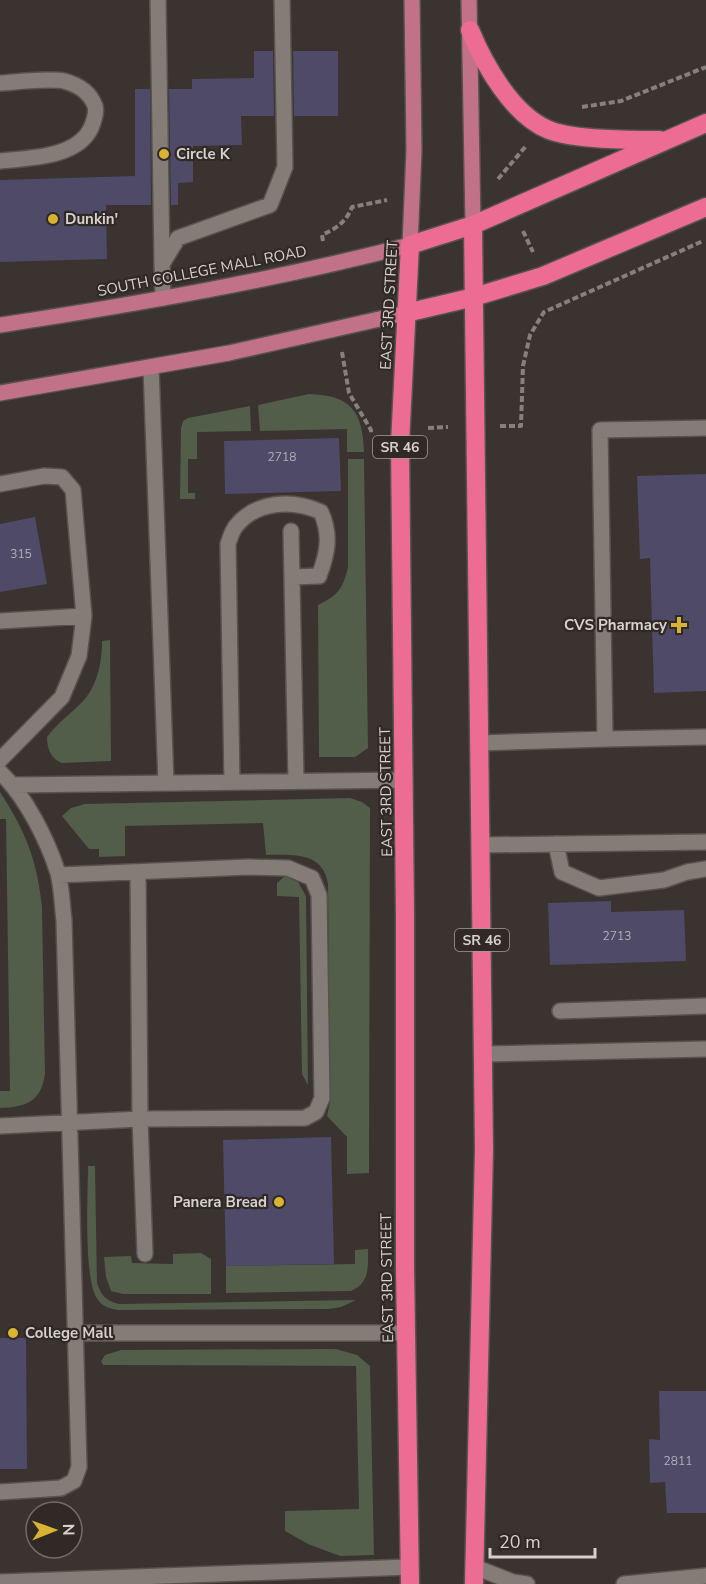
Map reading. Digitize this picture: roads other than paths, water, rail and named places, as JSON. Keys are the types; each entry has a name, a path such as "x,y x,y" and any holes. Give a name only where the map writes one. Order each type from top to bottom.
{"highway":[{"path":"470,30 482,57 498,83 520,110 540,126 570,135 667,140"},
{"path":"410,245 473,225 706,123"},
{"path":"406,314 543,276 706,207"},
{"path":"473,225 474,297"},
{"name":"EAST 3RD STREET","path":"410,245 400,444 406,1333 410,1575"},
{"name":"SR 46","path":"474,297 484,1054 484,1162 475,1576"}],"main road":[{"name":"EAST 3RD STREET","path":"410,245 414,150 412,0"},
{"path":"469,0 473,225"},
{"name":"SOUTH COLLEGE MALL ROAD","path":"0,325 163,298 410,245"},
{"path":"0,393 244,350 406,314"}],"street":[{"path":"158,0 163,298"},
{"path":"162,264 178,238 270,205 285,167 282,0"},
{"path":"0,83 62,81 80,87 90,96 96,109 89,133 77,145 49,156 0,161"},
{"path":"151,368 166,783"},
{"path":"605,739 600,430 706,428"},
{"path":"0,484 44,476 62,477 74,490 84,616 79,657 63,697 0,760"},
{"path":"232,782 228,544 234,528 251,512 263,507 298,504 321,512 327,525 327,543 325,560 319,576 292,577"},
{"path":"291,531 296,781"},
{"path":"0,621 84,616"},
{"path":"479,743 706,737"},
{"path":"0,772 13,785 31,814 59,875 64,920 80,1467 74,1481 61,1488 0,1492"},
{"path":"13,785 403,780"},
{"path":"480,845 706,842"},
{"path":"556,844 562,872 599,888 664,880 687,872 706,869"},
{"path":"0,1126 140,1119 305,1118 316,1112 322,1098 319,895 312,878 288,868 249,867 59,875"},
{"path":"138,872 140,1119 144,1254"},
{"path":"560,1011 706,1006"},
{"path":"484,1054 706,1049"},
{"path":"76,1333 406,1333"},
{"path":"0,1582 410,1575"},
{"path":"475,1576 527,1584"},
{"path":"624,1584 706,1576"}],"place":[{"name":"Circle K","path":"164,154"},
{"name":"Dunkin'","path":"53,219"},
{"name":"CVS Pharmacy","path":"679,625"},
{"name":"Panera Bread","path":"279,1202"},
{"name":"College Mall","path":"13,1333"}]}
